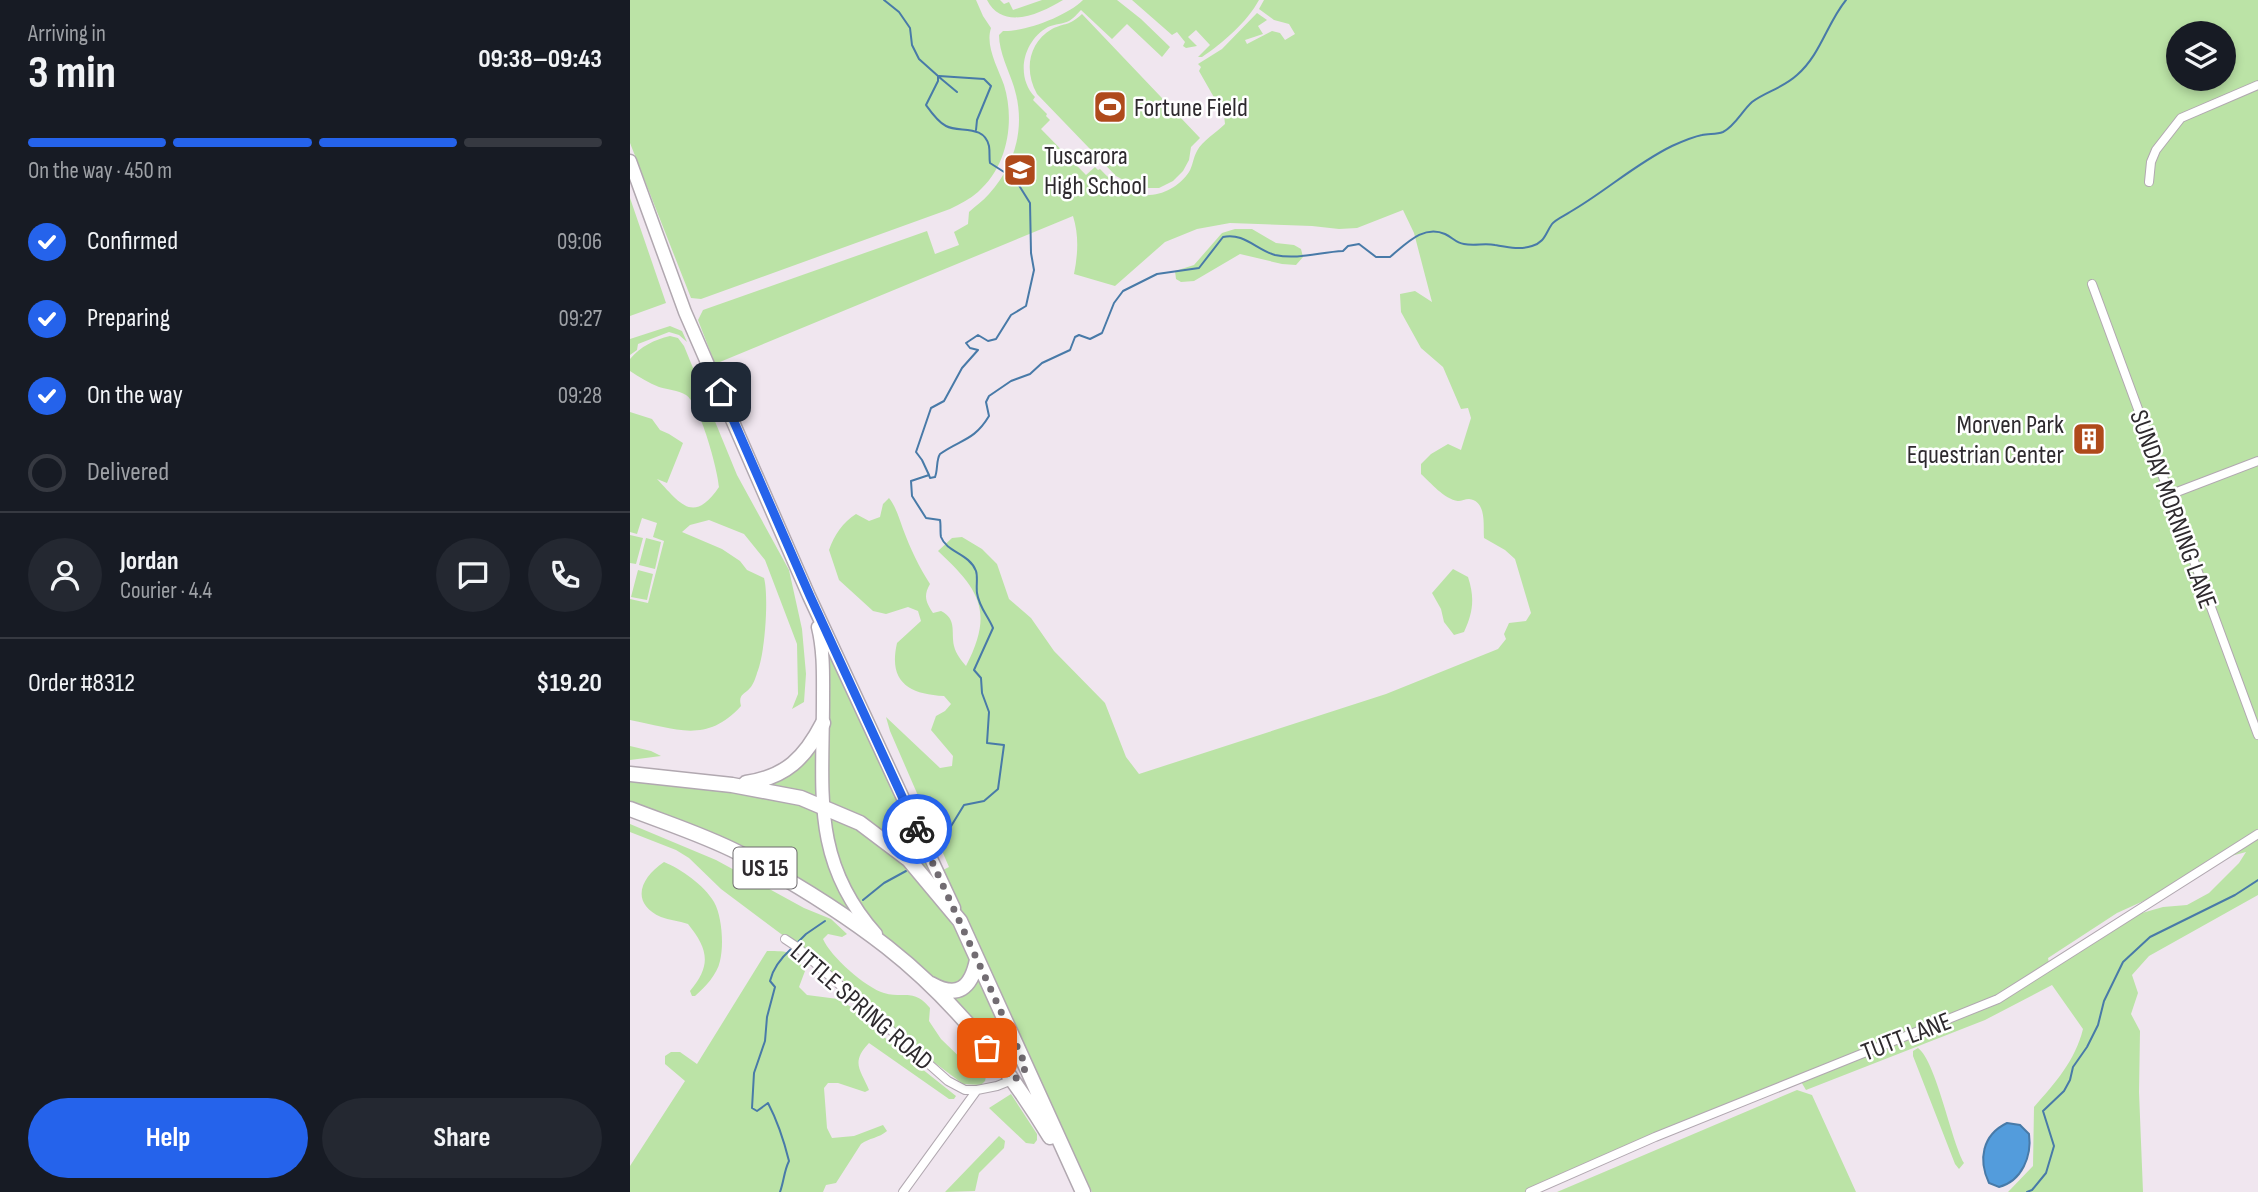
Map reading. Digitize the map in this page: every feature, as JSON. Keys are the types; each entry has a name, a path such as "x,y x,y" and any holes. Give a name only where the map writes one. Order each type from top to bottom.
{"highway":[{"path":"732,785 773,777 790,766 809,748 823,723"},
{"name":"US 15","path":"630,774 732,785 801,797 860,823 895,848 926,877 960,921 1083,1192"},
{"name":"US 15","path":"630,809 736,852 836,911 888,948 924,979 964,1020 1012,1080 1076,1177"},
{"path":"924,979 945,990 959,990 971,981 977,960"},
{"path":"1012,1080 1022,1075 1026,1066"}],"main road":[{"path":"630,161 685,312 810,596 960,921"},
{"path":"810,596 822,651 825,835 842,885 860,914 888,948"}],"street":[{"path":"2149,182 2151,162 2156,150 2182,118 2258,85"},
{"name":"SUNDAY MORNING LANE","path":"2092,284 2258,734"},
{"path":"2169,495 2258,461"},
{"name":"TUTT LANE","path":"1530,1192 1655,1137 1998,999 2258,834"},
{"name":"LITTLE SPRING ROAD","path":"791,943 948,1081 965,1090 977,1090"},
{"path":"903,1192 977,1090 1012,1080"}],"green space":[{"path":"630,0 976,0 991,28 991,49 1007,99 1009,128 1002,156 988,181 978,192 950,209 701,299 691,298 630,143"},
{"path":"987,0 1000,0 1004,4 1009,2 1013,10 1042,0 1063,0 1033,14 1012,17 1002,15"},
{"path":"1083,0 1117,0 1170,47 1162,57 1127,24 1112,39 1081,10 1069,21 1048,27 1039,33 1025,59 1025,79 1035,97 1033,100 1050,120 1041,129 1086,175 1095,167 1122,188 1134,193 1152,195 1177,185 1189,172 1199,147 1225,124 1224,115 1199,71 1201,67 1198,64 1222,49 1257,13 1267,20 1258,26 1263,34 1245,40 1247,44 1272,31 1280,33 1285,40 1295,34 1289,24 1274,20 1259,9 1264,0 2258,0 2258,895 2149,956 2132,975 2138,993 2131,1014 2140,1031 2139,1092 2143,1192 2008,1192 2033,1166 2034,1107 2070,1061 2083,1029 2052,985 1985,1020 1806,1090 1797,1075 1750,1099 1535,1192 1092,1192 941,871 949,867 890,731 886,717 940,768 952,766 953,756 931,730 936,716 951,704 944,696 911,689 899,676 896,667 897,643 921,621 918,611 908,607 886,614 873,611 839,580 829,550 840,529 856,514 869,521 880,517 883,504 889,498 930,584 926,596 929,606 933,613 941,611 949,618 955,649 966,666 979,631 981,616 978,603 964,578 938,551 952,538 962,537 982,549 997,564 1009,599 1031,618 1054,651 1105,703 1126,757 1139,774 1386,694 1498,649 1506,639 1504,634 1509,623 1526,621 1531,613 1515,559 1484,538 1483,514 1479,504 1469,499 1458,501 1448,497 1421,474 1421,464 1431,454 1448,444 1461,450 1471,418 1468,408 1461,409 1443,367 1421,348 1401,312 1400,294 1415,291 1432,302 1414,233 1403,210 1357,228 1230,223 1197,229 1165,242 1115,286 1074,274 1077,245 1073,216 715,364 698,320 703,310 927,231 935,254 959,245 954,232 968,224 969,212 987,197 998,182 1016,144 1019,116 1017,102 1002,55 999,35 1003,31 1023,29 1067,12","holes":["2246,852 2239,863 2209,893 2187,905 2163,907 2135,915 2050,968 2048,958 2117,913 2220,859"]},
{"path":"1132,0 1259,0 1234,32 1202,57 1198,57 1210,45 1196,30 1188,37 1197,46 1186,48 1177,32 1172,35"},
{"name":"Fortune Field","path":"1082,14 1200,138 1191,147 1189,160 1183,171 1173,181 1159,188 1138,188 1116,176 1037,94 1033,85 1030,76 1031,58 1038,42 1052,29 1070,23"},
{"path":"630,198 666,303 630,316"},
{"path":"1235,229 1252,229 1276,243 1294,245 1301,249 1303,257 1296,265 1240,254 1194,281 1181,282 1176,279 1175,271 1194,265 1222,233"},
{"path":"670,326 682,331 687,342 679,335 669,332 638,344 637,350 630,355 630,339"},
{"path":"670,336 678,338 684,346 737,475 789,570 802,629 806,674 804,702 792,709 798,694 797,644 765,560 744,534 709,520 690,525 682,532 722,549 740,561 747,570 764,578 766,611 760,664 752,685 741,697 741,706 715,726 689,731 630,720 630,599 648,603 664,541 653,537 657,523 642,518 637,534 630,532 630,412 652,419 660,430 683,443 667,483 657,479 680,502 694,507 702,505 719,487 707,438 691,401 683,393 655,385 630,371 630,359 639,350"},
{"path":"630,535 643,538 636,564 630,563"},
{"path":"646,538 661,542 655,569 639,565"},
{"path":"1453,569 1468,577 1472,599 1464,632 1454,635 1444,622 1441,609 1432,593"},
{"path":"638,570 653,574 647,600 631,597"},
{"path":"824,631 936,881 826,804"},
{"path":"820,738 820,800 766,784"},
{"path":"630,746 651,751 661,756 630,760"},
{"path":"630,778 757,793 819,809 826,859 858,919 630,803"},
{"path":"830,817 839,817 908,865 956,925 971,963 960,985 934,982 894,946 872,921 848,885 838,860"},
{"path":"630,824 716,860 804,908 831,919 847,934 842,937 828,934 823,939 841,962 876,990 891,995 913,996 924,1002 930,1008 929,1021 941,1039 973,1070 987,1072 985,1081 981,1085 963,1084 907,1042 864,996 721,889 689,858 630,832"},
{"path":"664,862 685,873 698,884 714,902 719,915 722,939 720,961 707,985 695,996 692,996 690,991 702,973 705,957 700,941 688,924 661,917 645,905 642,898 644,883"},
{"path":"767,951 786,952 798,959 805,971 799,987 807,995 838,999 851,1007 902,1053 956,1096 949,1099 869,1043 860,1056 859,1066 869,1090 865,1092 838,1083 828,1083 824,1088 827,1128 832,1138 854,1136 883,1125 887,1131 861,1144 836,1183 826,1185 823,1192 630,1192 630,1166 685,1081 665,1064 665,1056 671,1052 680,1052 697,1064"},
{"path":"979,974 1020,1065 1012,1069 948,996"},
{"path":"1918,1048 1931,1068 1964,1163 1959,1169 1913,1056 1913,1051"},
{"path":"1797,1090 1812,1095 1856,1192 1557,1192"},
{"path":"1011,1094 1037,1134 1034,1144 1026,1143 989,1108"},
{"path":"999,1136 1005,1141 1004,1148 979,1173 975,1191 945,1192"}],"water":[{"path":"2007,1123 2020,1125 2029,1134 2029,1151 2024,1167 2014,1179 1999,1187 1989,1183 1984,1166 1984,1149 1992,1134"}],"waterway":[{"path":"884,0 899,12 910,28 912,45 919,59 938,76 926,105 928,108 946,126 982,135 989,146 990,163 1015,179 1030,203 1034,270 1026,306 1011,315 996,339 988,341 978,335 966,343 970,348 978,350 962,368 944,401 931,408 916,452 929,475 911,481 912,496 926,518 940,520 944,542 968,560 976,571 978,598 993,628 974,670 981,678 982,693 989,712 987,743 1004,745 998,789 984,801 964,805 937,844"},
{"path":"929,475 930,478 935,477 940,454 972,435 983,424 989,416 986,402 989,396 1011,381 1030,374 1042,363 1070,350 1075,337 1079,335 1090,339 1102,333 1114,303 1123,291 1157,274 1199,268 1223,237 1237,237 1268,253 1292,257 1343,251 1348,246 1359,244 1376,257 1390,257 1415,237 1429,232 1445,234 1468,245 1491,244 1518,248 1532,246 1542,240 1552,224 1645,161 1687,140 1704,134 1723,132 1752,102 1792,79 1812,58 1846,0"},
{"path":"939,76 984,79 991,86 977,120 976,130"},
{"path":"939,77 957,92"},
{"path":"863,900 884,883 906,871"},
{"path":"2027,1192 2032,1190 2046,1173 2054,1146 2043,1111 2064,1091 2070,1080 2073,1067 2098,1025 2104,1001 2123,962 2150,937 2235,895 2258,880"},
{"path":"796,944 825,921"},
{"path":"780,1192 789,1161 783,1139 768,1103 757,1111 752,1108 754,1073 765,1041 767,1017 775,987 770,981 778,963 792,948"}],"way so far":[{"path":"917,829 1026,1066 1024,1073 1012,1080 987,1048"}],"place":[{"name":"Fortune Field","path":"1110,107"},
{"name":"Tuscarora High School","path":"1020,170"},
{"name":"Morven Park Equestrian Center","path":"2089,439"}],"route":[{"path":"721,392 810,596 917,829"}]}
